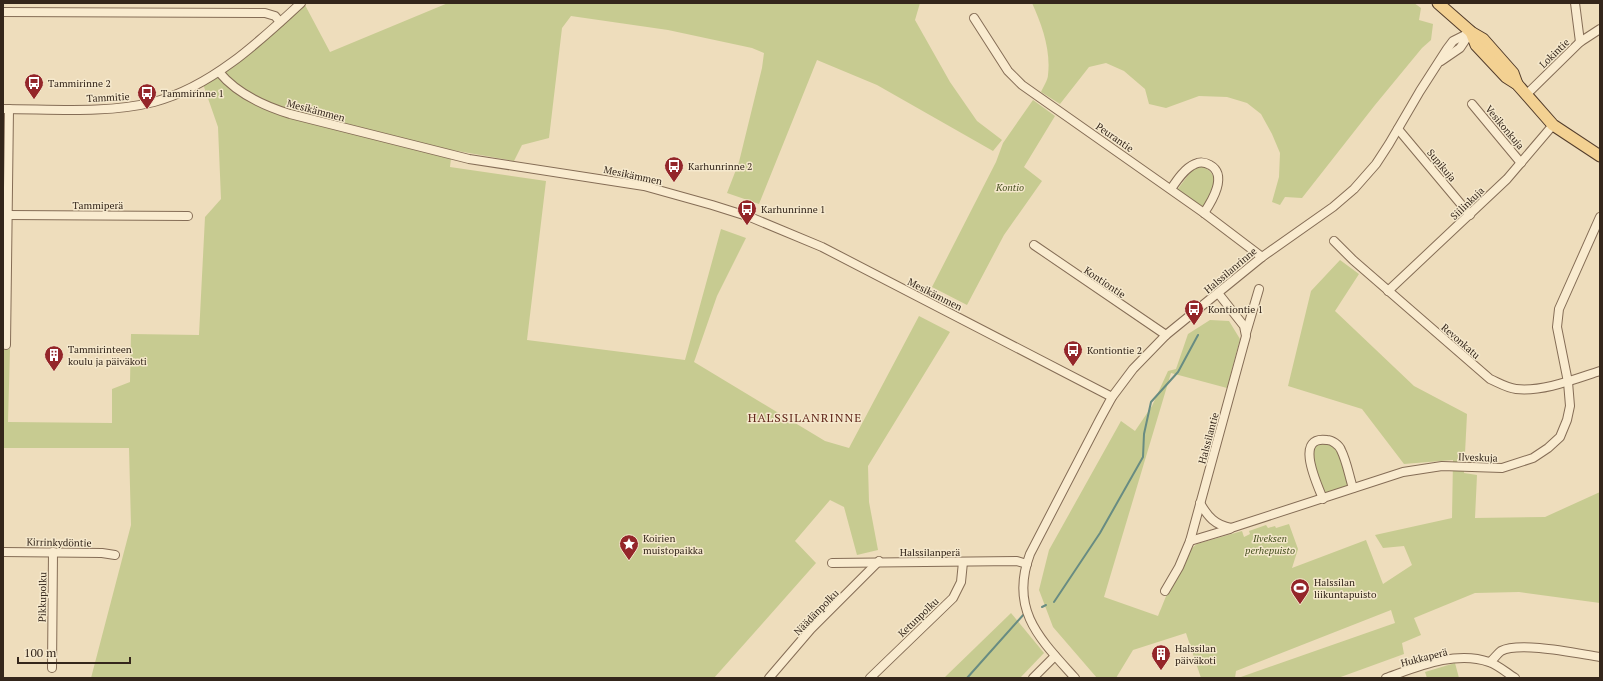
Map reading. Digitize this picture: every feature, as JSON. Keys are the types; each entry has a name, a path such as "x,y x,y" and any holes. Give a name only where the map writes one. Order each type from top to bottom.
{"main road":[{"path":"1438,3 1471,32 1476,45 1506,77 1517,84 1553,125 1600,156"}],"street":[{"name":"Tammitie","path":"6,109 102,109 139,105 166,98 219,72 301,3"},
{"path":"1575,3 1580,42"},
{"path":"3,12 265,13 275,16 280,22"},
{"name":"Peurantie","path":"974,18 1008,71 1022,84 1171,189 1262,257"},
{"name":"Lokintie","path":"1526,95 1580,42 1600,29"},
{"name":"Halssilanrinne","path":"1075,678 1055,656 1034,629 1024,596 1024,579 1027,564 1112,397 1138,363 1166,335 1262,257 1345,197 1376,164 1420,91 1453,41 1471,32"},
{"name":"Mesikämmen","path":"219,72 226,80 261,104 290,114 487,162 607,179 644,186 712,205 758,220 822,247 1112,397"},
{"name":"Vesikonkuja","path":"1472,104 1521,163"},
{"path":"6,109 6,345"},
{"name":"Siilinkuja","path":"1388,291 1470,214 1521,163 1553,125"},
{"name":"Supikuja","path":"1398,129 1470,214"},
{"path":"1171,189 1193,164 1204,163 1210,165 1216,173 1217,189 1204,213"},
{"name":"Tammiperä","path":"7,215 188,216"},
{"name":"Ilveskuja","path":"1190,541 1403,472 1442,466 1502,468 1534,458 1548,448 1560,437 1567,420 1570,406 1568,382 1557,326 1558,309 1600,217"},
{"name":"Revonkatu","path":"1334,241 1388,291 1490,379 1515,389 1525,389 1568,382 1600,371"},
{"name":"Kontiontie","path":"1034,245 1166,335"},
{"name":"Halssilantie","path":"1165,591 1179,567 1190,541 1259,289"},
{"path":"1218,293 1244,326 1246,336"},
{"path":"1323,499 1309,458 1310,448 1315,442 1322,439 1329,440 1341,449 1353,488"},
{"path":"1200,503 1206,515 1219,526 1231,528"},
{"name":"Kirrinkydöntie","path":"3,552 53,552 115,555"},
{"name":"Pikkupolku","path":"52,668 53,552"},
{"name":"Halssilanperä","path":"832,563 879,561 1017,561 1027,564"},
{"name":"Näädänpolku","path":"769,678 811,630 879,561"},
{"name":"Ketunpolku","path":"870,678 952,598 960,582 963,562"},
{"path":"1515,678 1490,662 1502,651 1516,648 1547,649 1600,657"},
{"path":"1033,678 1055,656"},
{"name":"Hukkaperä","path":"1386,678 1445,660 1475,658 1490,662"}],"green space":[{"path":"448,3 920,3 915,20 950,82 977,121 1002,140 993,151 877,85 817,60 759,204 727,193 739,162 762,68 764,53 752,48 668,30 571,16 562,28 549,138 522,145 514,161 452,150 450,167 546,181 527,340 685,360 721,229 746,238 717,296 694,362 825,441 849,448 919,316 950,332 868,466 869,502 878,550 857,555 844,507 830,500 795,541 816,563 714,678 91,678 131,525 129,448 3,448 3,348 10,349 8,422 112,423 112,389 130,382 131,334 199,335 205,217 221,199 218,127 203,84 244,58 305,5 330,52"},
{"path":"1032,3 1414,3 1421,8 1419,20 1433,24 1431,40 1422,48 1375,105 1302,198 1285,197 1280,205 1272,202 1279,177 1280,153 1261,114 1247,103 1227,97 1199,96 1166,108 1149,104 1145,89 1124,71 1106,63 1089,67 1060,104 1041,92 1048,77 1048,56 1045,38"},
{"name":"Kontio","path":"1033,100 1055,116 1024,167 1042,181 1004,235 967,305 932,287 996,162 1003,143"},
{"path":"1200,166 1207,169 1211,173 1214,184 1210,196 1203,208 1177,190 1192,170"},
{"name":"Ilveksen perhepuisto","path":"1340,260 1359,274 1335,311 1414,386 1467,414 1464,473 1477,475 1475,518 1545,517 1600,492 1600,603 1519,592 1475,593 1414,618 1421,635 1402,643 1404,654 1338,678 1238,678 1395,623 1391,610 1236,671 1235,678 1201,678 1186,633 1133,650 1116,678 1097,678 1053,627 1039,590 1049,550 1121,421 1135,431 1152,406 1168,371 1176,369 1188,334 1210,320 1229,321 1240,339 1227,388 1171,373 1104,597 1158,616 1180,566 1191,549 1197,544 1242,531 1244,537 1250,534 1249,531 1266,525 1268,528 1275,526 1276,528 1289,524 1298,549 1292,568 1366,540 1383,584 1412,565 1404,546 1383,548 1375,535 1452,518 1453,460 1404,464 1362,409 1288,386 1311,291"},
{"path":"1315,442 1335,443 1353,488 1323,499 1310,465"},
{"path":"1011,613 1044,653 1020,678 944,678"},
{"path":"1455,663 1459,678 1427,678 1425,672"}],"waterway":[{"path":"1054,602 1100,533 1143,457 1144,434 1151,402 1178,372 1198,335"},
{"path":"1042,607 1046,605"},
{"path":"967,678 1025,613"}],"place":[{"name":"Tammirinne 2","path":"34,100"},
{"name":"Tammirinne 1","path":"147,110"},
{"name":"Karhunrinne 2","path":"674,183"},
{"name":"Karhunrinne 1","path":"747,226"},
{"name":"Kontiontie 1","path":"1194,326"},
{"name":"Kontiontie 2","path":"1073,367"},
{"name":"Tammirinteen koulu ja päiväkoti","path":"54,372"},
{"name":"Koirien muistopaikka","path":"629,561"},
{"name":"Halssilan liikuntapuisto","path":"1300,605"},
{"name":"Halssilan päiväkoti","path":"1161,671"}],"district":[{"name":"HALSSILANRINNE","path":"805,418"}]}
